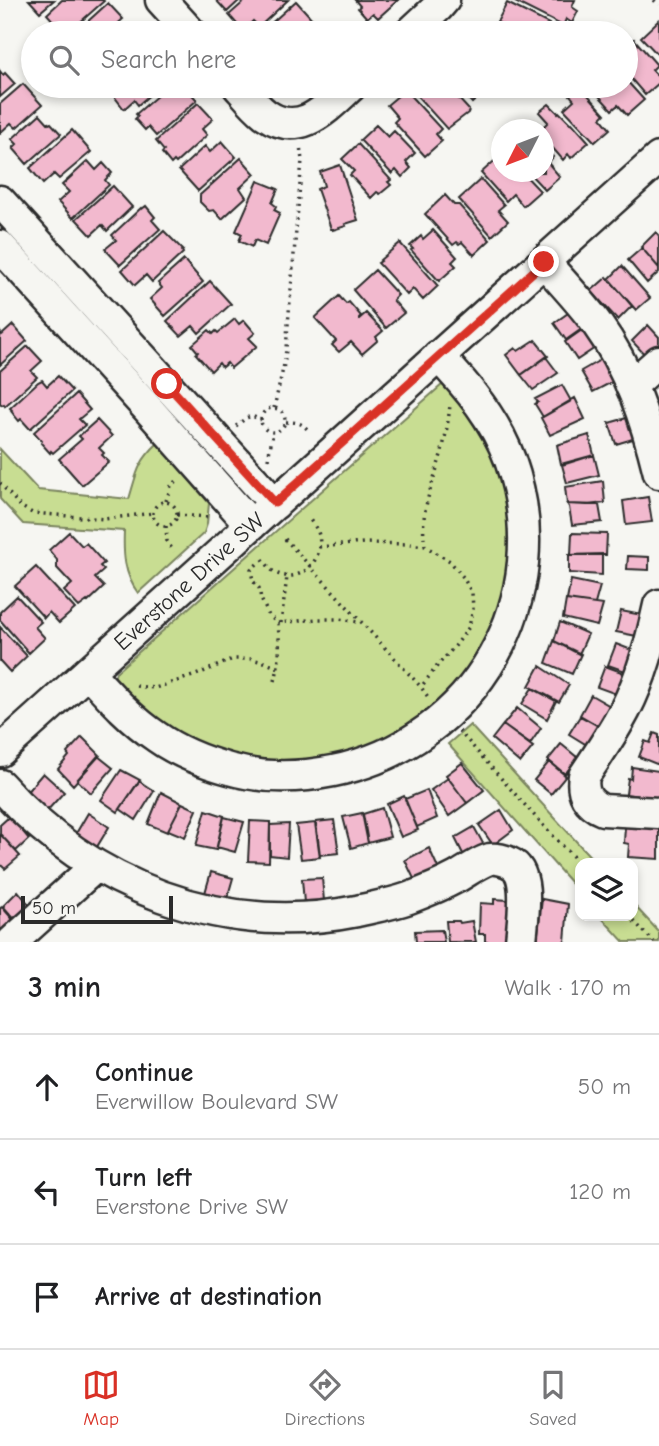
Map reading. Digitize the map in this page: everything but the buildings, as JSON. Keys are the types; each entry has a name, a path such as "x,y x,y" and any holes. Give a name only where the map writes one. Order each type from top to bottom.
{"street":[{"path":"161,0 180,21"},
{"path":"423,21 444,0"},
{"path":"249,98 266,115 277,121 297,123 304,123 320,114 338,98"},
{"name":"Everstone Drive SW","path":"0,751 659,158"},
{"path":"0,201 275,503"},
{"path":"0,246 251,525"},
{"path":"544,262 597,324 610,344 631,386 649,435 659,473"},
{"path":"38,288 61,267"},
{"path":"88,672 128,715 178,750 205,762 267,777 317,775 374,761 419,737 446,716 476,683 507,631 520,583 523,529 517,484 498,433 469,390 438,356"},
{"path":"631,386 659,361"},
{"path":"659,605 637,683 583,782 589,802 603,810 659,813"},
{"path":"0,785 37,822 72,851 96,866 139,888 225,914 304,918 330,916 406,899 453,879 490,859 509,862 518,867 524,884 521,942"},
{"path":"12,942 96,866"}],"path":[{"path":"654,0 659,5"},
{"path":"274,408 285,360 301,173 297,123"},
{"path":"425,547 422,530 425,507 439,463 450,405"},
{"path":"274,408 282,411 286,422 282,429 273,433 263,428 261,420 267,410 274,408"},
{"path":"236,426 252,416 261,420"},
{"path":"286,422 298,422 308,430"},
{"path":"268,461 273,433"},
{"path":"166,501 171,486 179,479"},
{"path":"0,483 20,506 32,513 105,519 153,513"},
{"path":"166,501 173,505 177,515 173,523 166,526 155,521 153,513 155,506 166,501"},
{"path":"177,515 209,516"},
{"path":"263,559 272,571 287,576 306,571 318,556 319,547 318,531 309,518"},
{"path":"166,526 167,541 174,552"},
{"path":"285,539 575,859"},
{"path":"319,547 363,543 425,547 450,561 463,577 472,593 469,626 421,687"},
{"path":"257,564 251,570 253,580 270,616 279,623 317,619 360,622"},
{"path":"275,681 279,668 279,623 287,576"},
{"path":"125,683 155,688 196,675 233,659 251,659 279,668"},
{"path":"634,921 654,942"}],"green space":[{"path":"443,384 453,390 496,462 507,509 508,554 503,593 487,637 464,678 403,732 343,756 283,763 220,754 152,720 113,682 116,672"},
{"path":"158,443 209,503 207,524 204,533 138,593 125,564 124,531 23,524 0,499 0,449 38,490 129,499 142,463"},
{"path":"470,725 591,858 575,858 575,887 448,744"},
{"path":"638,909 659,932 659,942 624,942 605,921 638,921"}],"route":[{"path":"167,384 275,503 544,262"}]}
